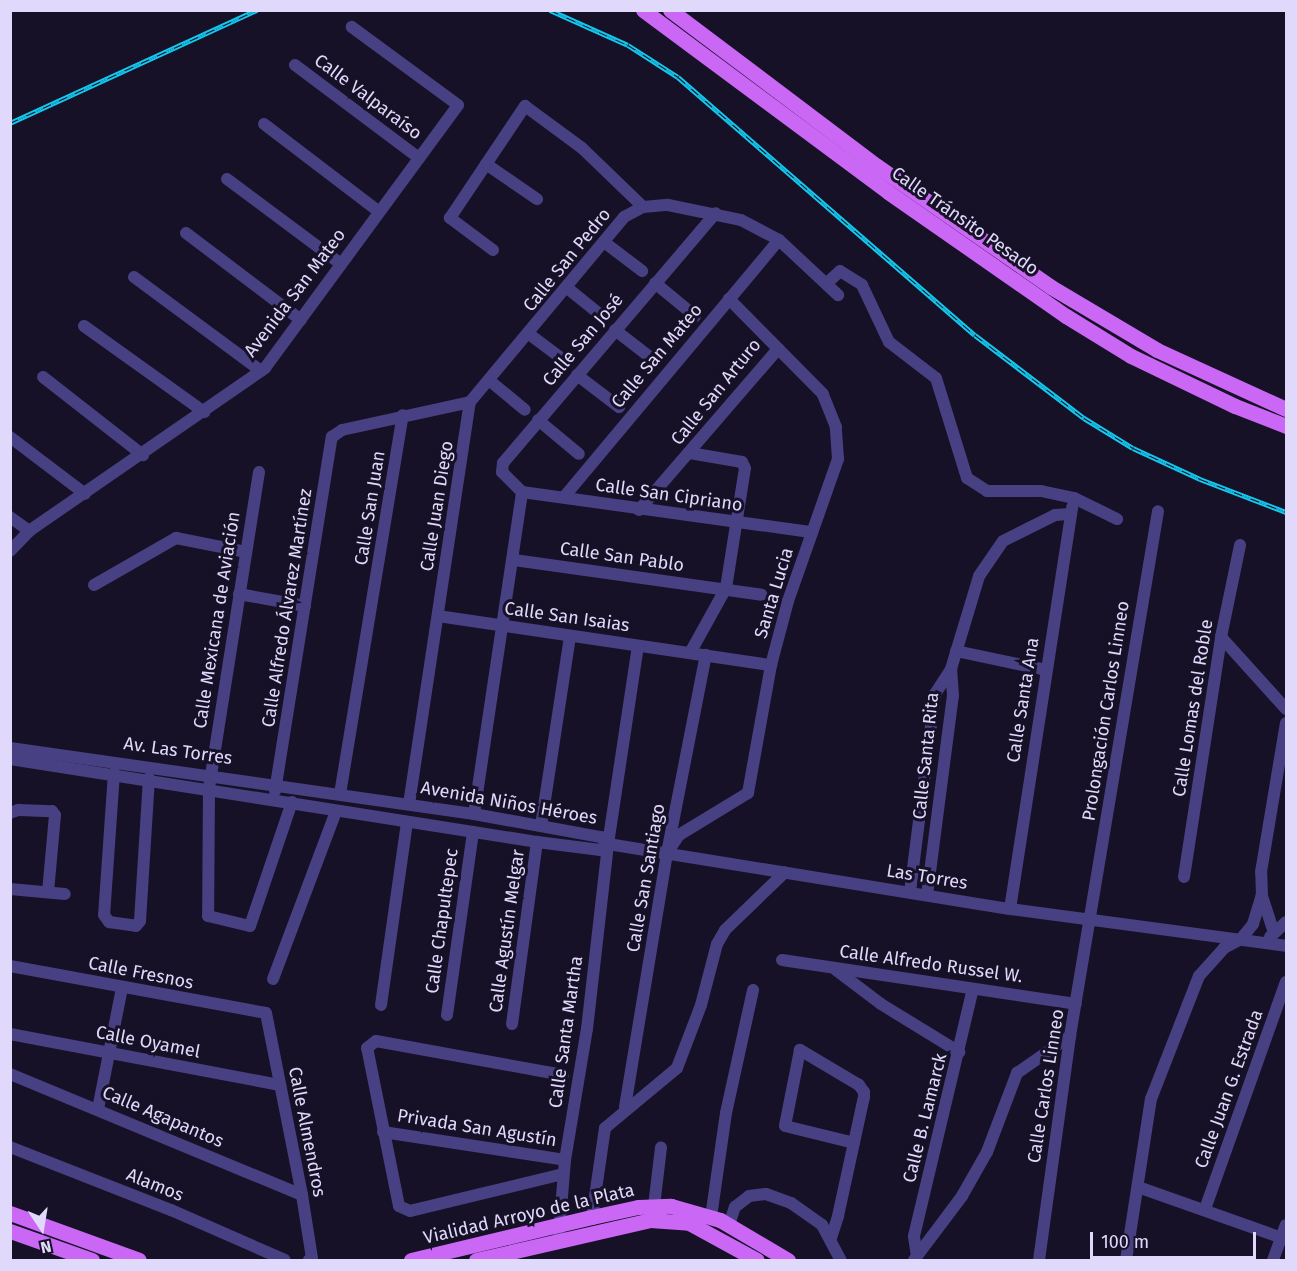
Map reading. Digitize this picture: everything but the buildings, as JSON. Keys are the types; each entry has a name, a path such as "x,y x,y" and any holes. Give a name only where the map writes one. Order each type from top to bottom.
{"main road":[{"name":"Calle Tránsito Pesado","path":"643,10 888,192 1066,316 1131,356 1235,406 1287,426"},
{"name":"Calle Tránsito Pesado","path":"669,10 878,166 1051,287 1157,350 1287,409"},
{"name":"Vialidad Arroyo de la Plata","path":"411,1260 481,1254 559,1232 591,1217 654,1206 711,1217 788,1260"},
{"path":"10,1213 139,1260"},
{"path":"559,1232 650,1220 689,1223 757,1260"},
{"path":"10,1231 92,1260"}],"street":[{"name":"Avenida San Mateo","path":"10,551 29,531 143,455 261,371 458,105 352,27"},
{"name":"Calle Valparaíso","path":"295,65 419,158"},
{"path":"493,250 450,218 525,106 582,148 643,207 668,205 716,213 779,240 838,295"},
{"path":"264,124 378,211"},
{"path":"486,164 537,199"},
{"path":"227,179 341,264"},
{"name":"Calle San Pedro","path":"470,402 530,334 624,217 643,207"},
{"name":"Calle San José","path":"522,492 501,472 503,463 716,213"},
{"path":"186,233 301,320"},
{"name":"Calle San Mateo","path":"564,497 779,240"},
{"path":"604,242 642,272"},
{"path":"826,284 840,271 862,285 889,342 936,378 967,478 987,491 1041,491 1074,498 1117,519"},
{"path":"134,276 261,371"},
{"path":"655,283 695,316"},
{"path":"566,287 603,317"},
{"name":"Calle San Arturo","path":"639,510 778,349 729,299"},
{"path":"84,326 204,412"},
{"path":"615,330 655,361"},
{"path":"530,334 565,361"},
{"path":"778,349 823,394 836,427 839,447 836,472 812,532"},
{"path":"577,375 619,407"},
{"path":"43,377 143,455"},
{"path":"490,381 525,410"},
{"path":"403,415 470,402"},
{"name":"Calle Juan Diego","path":"409,804 470,402"},
{"name":"Calle Alfredo Álvarez Martínez","path":"274,798 332,437 342,430 403,415"},
{"name":"Calle San Juan","path":"340,794 403,415"},
{"path":"538,420 579,454"},
{"path":"10,437 85,494"},
{"path":"690,453 742,462 745,468 726,588 690,652"},
{"name":"Calle Mexicana de Aviación","path":"259,472 209,788 208,916 250,926 292,802"},
{"path":"474,814 514,560 522,492"},
{"name":"Calle San Cipriano","path":"522,492 639,510 812,532"},
{"name":"Calle Santa Ana","path":"1010,909 1074,498"},
{"name":"Prolongación Carlos Linneo","path":"1091,917 1158,511"},
{"path":"951,669 979,576 997,546 1055,515 1071,514"},
{"path":"10,517 29,531"},
{"name":"Santa Lucia","path":"667,853 679,835 748,793 771,665 812,532"},
{"path":"94,585 176,538 246,552"},
{"name":"Calle Lomas del Roble","path":"1184,877 1221,638 1240,545"},
{"name":"Calle San Pablo","path":"514,560 726,588 762,595"},
{"path":"240,594 305,606"},
{"name":"Calle San Isaias","path":"438,615 771,665"},
{"path":"541,826 570,636"},
{"path":"1221,638 1287,709"},
{"name":"Calle Santa Martha","path":"559,1232 563,1174 587,1029 608,844 638,646"},
{"path":"956,651 1046,670"},
{"name":"Calle San Santiago","path":"625,1107 667,853 705,655"},
{"name":"Calle Santa Rita","path":"910,892 935,694 951,669"},
{"name":"Calle Santa Rita","path":"927,895 953,696 951,669"},
{"path":"1269,937 1262,895 1261,872 1287,723"},
{"name":"Av. Las Torres","path":"10,748 212,774 340,794"},
{"name":"Av. Las Torres","path":"10,759 149,778 274,798 336,811"},
{"path":"114,773 104,915 109,922 136,926 140,921 149,778"},
{"name":"Avenida Niños Héroes","path":"336,811 600,850 608,844 601,837 474,814 340,794"},
{"path":"375,817 378,799"},
{"path":"442,827 445,810"},
{"path":"10,813 41,811 55,815 48,892"},
{"path":"273,979 336,811"},
{"path":"381,1005 406,822"},
{"name":"Calle Chapultepec","path":"447,1015 473,832"},
{"name":"Calle Agustín Melgar","path":"512,1024 537,842"},
{"name":"Las Torres","path":"608,844 1010,909 1091,917 1241,939 1269,937 1287,946"},
{"path":"591,1217 605,1128 625,1107 677,1068 701,1005 717,944 725,930 785,872"},
{"path":"10,889 65,894"},
{"path":"1126,1260 1151,1099 1199,976 1224,948 1241,939 1252,924 1262,895"},
{"name":"Calle Carlos Linneo","path":"1039,1260 1070,1035 1091,917"},
{"path":"1269,937 1287,922"},
{"name":"Calle Alfredo Russel W.","path":"782,960 1076,1004"},
{"name":"Calle Fresnos","path":"10,966 266,1013"},
{"path":"834,969 881,1004 959,1052"},
{"name":"Calle Juan G. Estrada","path":"1205,1209 1287,982"},
{"path":"98,1109 111,1053 122,988"},
{"name":"Calle B. Lamarck","path":"916,1258 914,1236 973,989"},
{"path":"711,1217 726,1113 753,990"},
{"name":"Calle Almendros","path":"266,1013 302,1195 311,1259"},
{"name":"Calle Oyamel","path":"10,1034 280,1085"},
{"path":"916,1258 962,1196 987,1152 1017,1073 1070,1035"},
{"name":"Privada San Agustín","path":"563,1075 371,1042 367,1048 395,1201 410,1211 563,1174"},
{"path":"831,1238 854,1143 864,1092 859,1085 800,1050 785,1126 854,1143"},
{"name":"Calle Agapantos","path":"10,1074 302,1195"},
{"name":"Privada San Agustín","path":"383,1132 565,1160"},
{"name":"Alamos","path":"10,1147 171,1210 285,1260"},
{"path":"654,1206 662,1147"},
{"path":"1138,1187 1282,1238"},
{"path":"729,1225 735,1207 749,1196 766,1194 791,1203 812,1217 831,1238 841,1260"},
{"path":"1273,1260 1287,1225"}],"railway":[{"path":"10,123 257,10"},
{"path":"550,10 628,45 678,77 975,335 1084,418 1133,448 1200,479 1286,512"}]}
